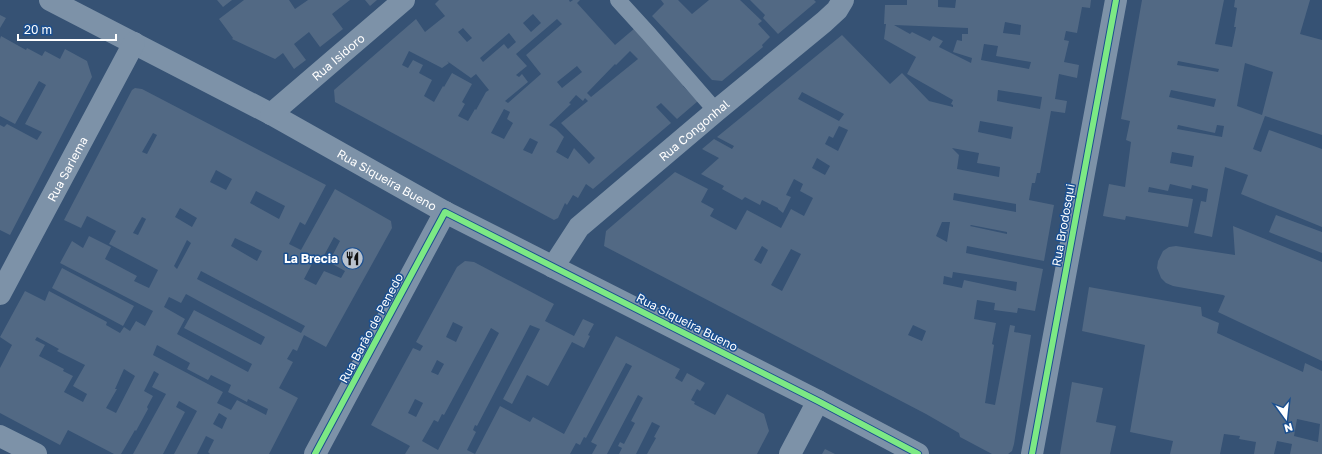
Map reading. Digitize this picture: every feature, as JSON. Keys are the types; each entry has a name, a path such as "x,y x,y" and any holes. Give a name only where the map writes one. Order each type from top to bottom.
{"street":[{"name":"Rua Siqueira Bueno","path":"50,0 271,114 445,212 818,401 918,454"},
{"name":"Rua Isidoro","path":"271,114 404,0"},
{"name":"Rua Congonhal","path":"553,267 579,227 824,22 837,10 843,0"},
{"name":"Rua Brodosqui","path":"1032,454 1116,0"},
{"name":"Rua Sariema","path":"0,294 134,42"},
{"name":"Rua Barão de Penedo","path":"315,454 445,212"},
{"path":"790,454 818,401"},
{"path":"0,436 36,454"}],"lane":[{"path":"618,0 648,32 716,111"}],"building":[{"path":"217,0 232,0 223,7"},
{"path":"244,0 289,0 295,9 308,0 350,0 332,14 343,29 320,47 309,32 294,44 306,60 294,69 283,53 275,59 232,39 233,38 219,19"},
{"path":"365,0 377,0 370,6"},
{"path":"439,0 569,0 570,2 573,0 580,0 577,3 615,45 635,28 687,82 683,86 698,101 677,119 661,103 656,107 671,123 593,189 586,184 578,198 573,195 567,205 565,203 558,218 554,220 335,102 334,90 416,19 425,32 445,16 435,4","holes":["533,14 541,23 531,32 523,23","557,19 562,24 526,55 541,74 508,103 505,101 528,82 522,74 519,77 516,75 527,66 516,54","463,28 472,38 467,42 458,32","509,33 516,42 508,49 504,44 483,62 480,58","409,51 442,68 449,63 447,61 471,78 476,74 489,90 486,92 468,121 458,116 465,104 462,102 472,84 452,73 434,102 424,96 432,80 419,73 423,65 413,60 408,68 402,65","630,51 638,59 591,97 587,93","577,66 582,72 562,88 557,82","576,95 583,101 585,98 588,101 561,123 595,158 589,164 574,148 568,159 556,152 564,137 556,129 549,125 571,104 569,103","504,109 510,112 507,119 513,123 504,139 491,133","530,138 538,142 532,154 523,150"]},
{"path":"661,0 678,0 692,14 709,0 740,0 762,21 758,24 770,37 762,45 763,47 722,81 712,80 652,16 664,4"},
{"path":"750,0 814,0 816,2 778,34 763,18 765,15"},
{"path":"907,0 938,0 938,7 955,8 956,0 1091,0 1090,8 1082,7 1077,33 1066,31 1064,40 1069,41 1064,62 1079,65 1077,78 1059,74 1055,99 1067,101 1065,113 1051,111 1040,173 1037,173 1035,183 1032,183 1029,200 1054,205 1044,261 967,246 966,253 1043,269 1035,311 1018,308 1017,313 994,310 995,303 977,300 974,319 996,323 985,403 995,405 1010,325 1015,326 1014,332 1031,335 1014,444 1012,451 1008,454 992,454 960,437 959,433 926,414 604,246 606,231 675,172 708,189 701,202 714,209 710,216 736,230 747,210 781,228 791,209 804,216 813,198 800,191 803,184 794,179 786,195 791,197 783,213 778,208 762,200 760,205 745,197 742,200 722,189 724,186 701,174 719,158 702,149 714,139 732,149 734,146 717,137 842,35 890,84 902,73 929,101 953,107 951,104 953,100 907,74 916,57 884,39 886,24 884,24 885,5 907,5","holes":["1005,22 1021,25 1020,35 1003,33","894,25 968,28 968,34 962,34 962,41 957,40 953,52 972,58 971,63 939,47 943,41 933,36 930,41 912,32 910,34","984,44 998,46 996,56 1031,62 1029,69 981,60","998,90 1042,97 1040,109 997,101","802,92 844,114 839,121 798,99","980,121 1013,127 1011,139 978,132","839,126 848,130 838,151 825,144 829,136 833,138","952,148 979,153 977,163 1000,167 999,177 957,169 959,155","817,158 830,166 825,175 812,168","954,193 1016,204 1016,212 953,200","942,222 950,222 947,242 936,236","971,225 1007,232 1007,234 970,226","762,246 768,250 761,264 754,260","791,249 801,254 782,291 771,285","953,272 1017,282 1016,291 964,280 962,288 943,284 944,276 952,278","913,325 926,331 922,341 908,335"]},
{"path":"1142,0 1224,0 1215,44 1232,47 1236,27 1234,27 1237,8 1234,7 1235,0 1310,0 1300,34 1322,40 1322,135 1265,116 1253,149 1261,152 1269,130 1322,149 1322,227 1241,194 1248,175 1225,167 1212,237 1194,233 1201,201 1206,202 1208,189 1192,185 1191,189 1170,184 1168,191 1149,187 1148,192 1193,199 1188,227 1126,216 1125,220 1103,216 1109,184 1125,187 1131,142 1126,140 1130,121 1121,119","holes":["1178,61 1219,69 1218,72 1177,65","1245,63 1273,72 1262,115 1237,106","1171,90 1216,99 1214,107 1169,97","1178,125 1215,133 1217,125 1224,126 1222,137 1177,129","1172,152 1194,156 1192,167 1170,163"]},
{"path":"0,15 6,18 0,28"},
{"path":"1,36 26,50 27,48 42,56 45,51 60,59 65,49 87,61 92,77 10,235 0,230 0,125 4,127 7,124 37,140 42,132 25,124 46,85 39,81 15,124 0,116"},
{"path":"135,88 142,89 326,185 305,225 300,222 289,244 301,250 335,189 391,221 392,228 326,347 304,335 297,351 293,349 287,359 293,362 279,388 298,398 269,454 210,454 208,452 214,440 206,436 197,454 174,454 197,411 179,401 176,407 185,412 163,454 133,454 166,394 152,387 159,374 154,371 144,391 153,396 147,407 148,409 121,454 114,454 68,430 60,445 0,413 0,368 12,345 0,337 25,291 45,301 49,291 107,322 106,325 120,333 124,327 130,331 136,321 145,326 153,311 60,263 72,241 83,248 89,236 111,247 105,259 137,276 134,281 149,288 158,270 109,244 116,231 87,216 81,228 64,220 132,90","holes":["153,133 157,135 147,154 142,152","216,170 232,179 226,190 210,182","256,191 285,206 279,219 250,203","180,208 197,218 192,227 175,217","142,217 146,219 138,235 133,233","334,237 340,241 329,262 345,271 341,278 324,271 316,285 304,279 315,258 321,261","235,238 262,251 257,261 231,246","187,240 191,243 177,269 174,266","201,271 305,326 301,333 197,279","186,294 265,337 261,345 194,310 184,328 252,364 248,372 177,334 185,319 164,307 169,297 181,303","37,337 59,349 57,351 85,365 73,386 87,394 83,402 64,392 73,376 63,371 64,369 39,356 45,345 35,340","157,345 190,363 187,369 208,380 211,375 231,385 228,392 247,402 248,399 268,409 266,415 237,400 231,410 217,403 223,392 153,355","124,369 135,376 116,413 106,408 117,389 115,389","219,413 227,418 222,429 213,424"]},
{"path":"1276,215 1322,232 1322,253 1269,232"},
{"path":"1233,226 1322,262 1322,361 1218,312 1225,296 1173,286 1166,283 1161,278 1157,268 1158,261 1163,251 1169,247 1176,246 1235,255"},
{"path":"465,261 474,262 554,304 545,321 574,336 583,319 594,324 588,335 590,336 584,348 572,342 548,386 527,375 512,404 503,399 540,329 530,325 477,426 475,425 473,430 476,432 467,450 475,454 405,454 410,446 371,425 413,348 420,351 423,346 416,342 457,267","holes":["453,322 463,327 456,342 446,337","491,328 499,333 438,450 422,441 434,420 438,422 442,414 444,415","437,360 444,364 438,375 431,372","415,399 423,403 416,417 408,413"]},
{"path":"62,268 134,306 123,326 52,288"},
{"path":"1089,287 1201,307 1202,316 1219,323 1217,333 1303,372 1305,363 1322,371 1322,454 1290,454 1292,444 1277,441 1274,454 1254,454 1256,442 1239,439 1240,436 1224,434 1220,454 1170,454 1173,441 1130,432 1145,345 1082,331","holes":["1297,419 1320,424 1318,442 1294,436"]},
{"path":"616,336 680,369 675,378 682,382 687,373 705,383 700,391 697,389 691,400 695,402 694,404 715,415 727,394 764,414 769,431 757,454 647,454 656,438 654,437 660,426 652,422 636,454 619,454 622,448 618,446 620,442 624,444 635,423 631,421 643,398 638,395 607,454 592,454 597,445 591,442 632,366 626,363 586,438 584,437 580,445 576,443 570,454 475,454 500,406 530,422 533,417 564,434"},
{"path":"1072,382 1103,388 1096,422 1116,426 1110,454 1060,454"},
{"path":"825,449 835,454 822,454"}],"cycle path":[{"path":"1032,454 1116,0"},
{"path":"315,454 445,212 818,401 918,454"}],"place":[{"name":"La Brecia","path":"353,258"}]}
